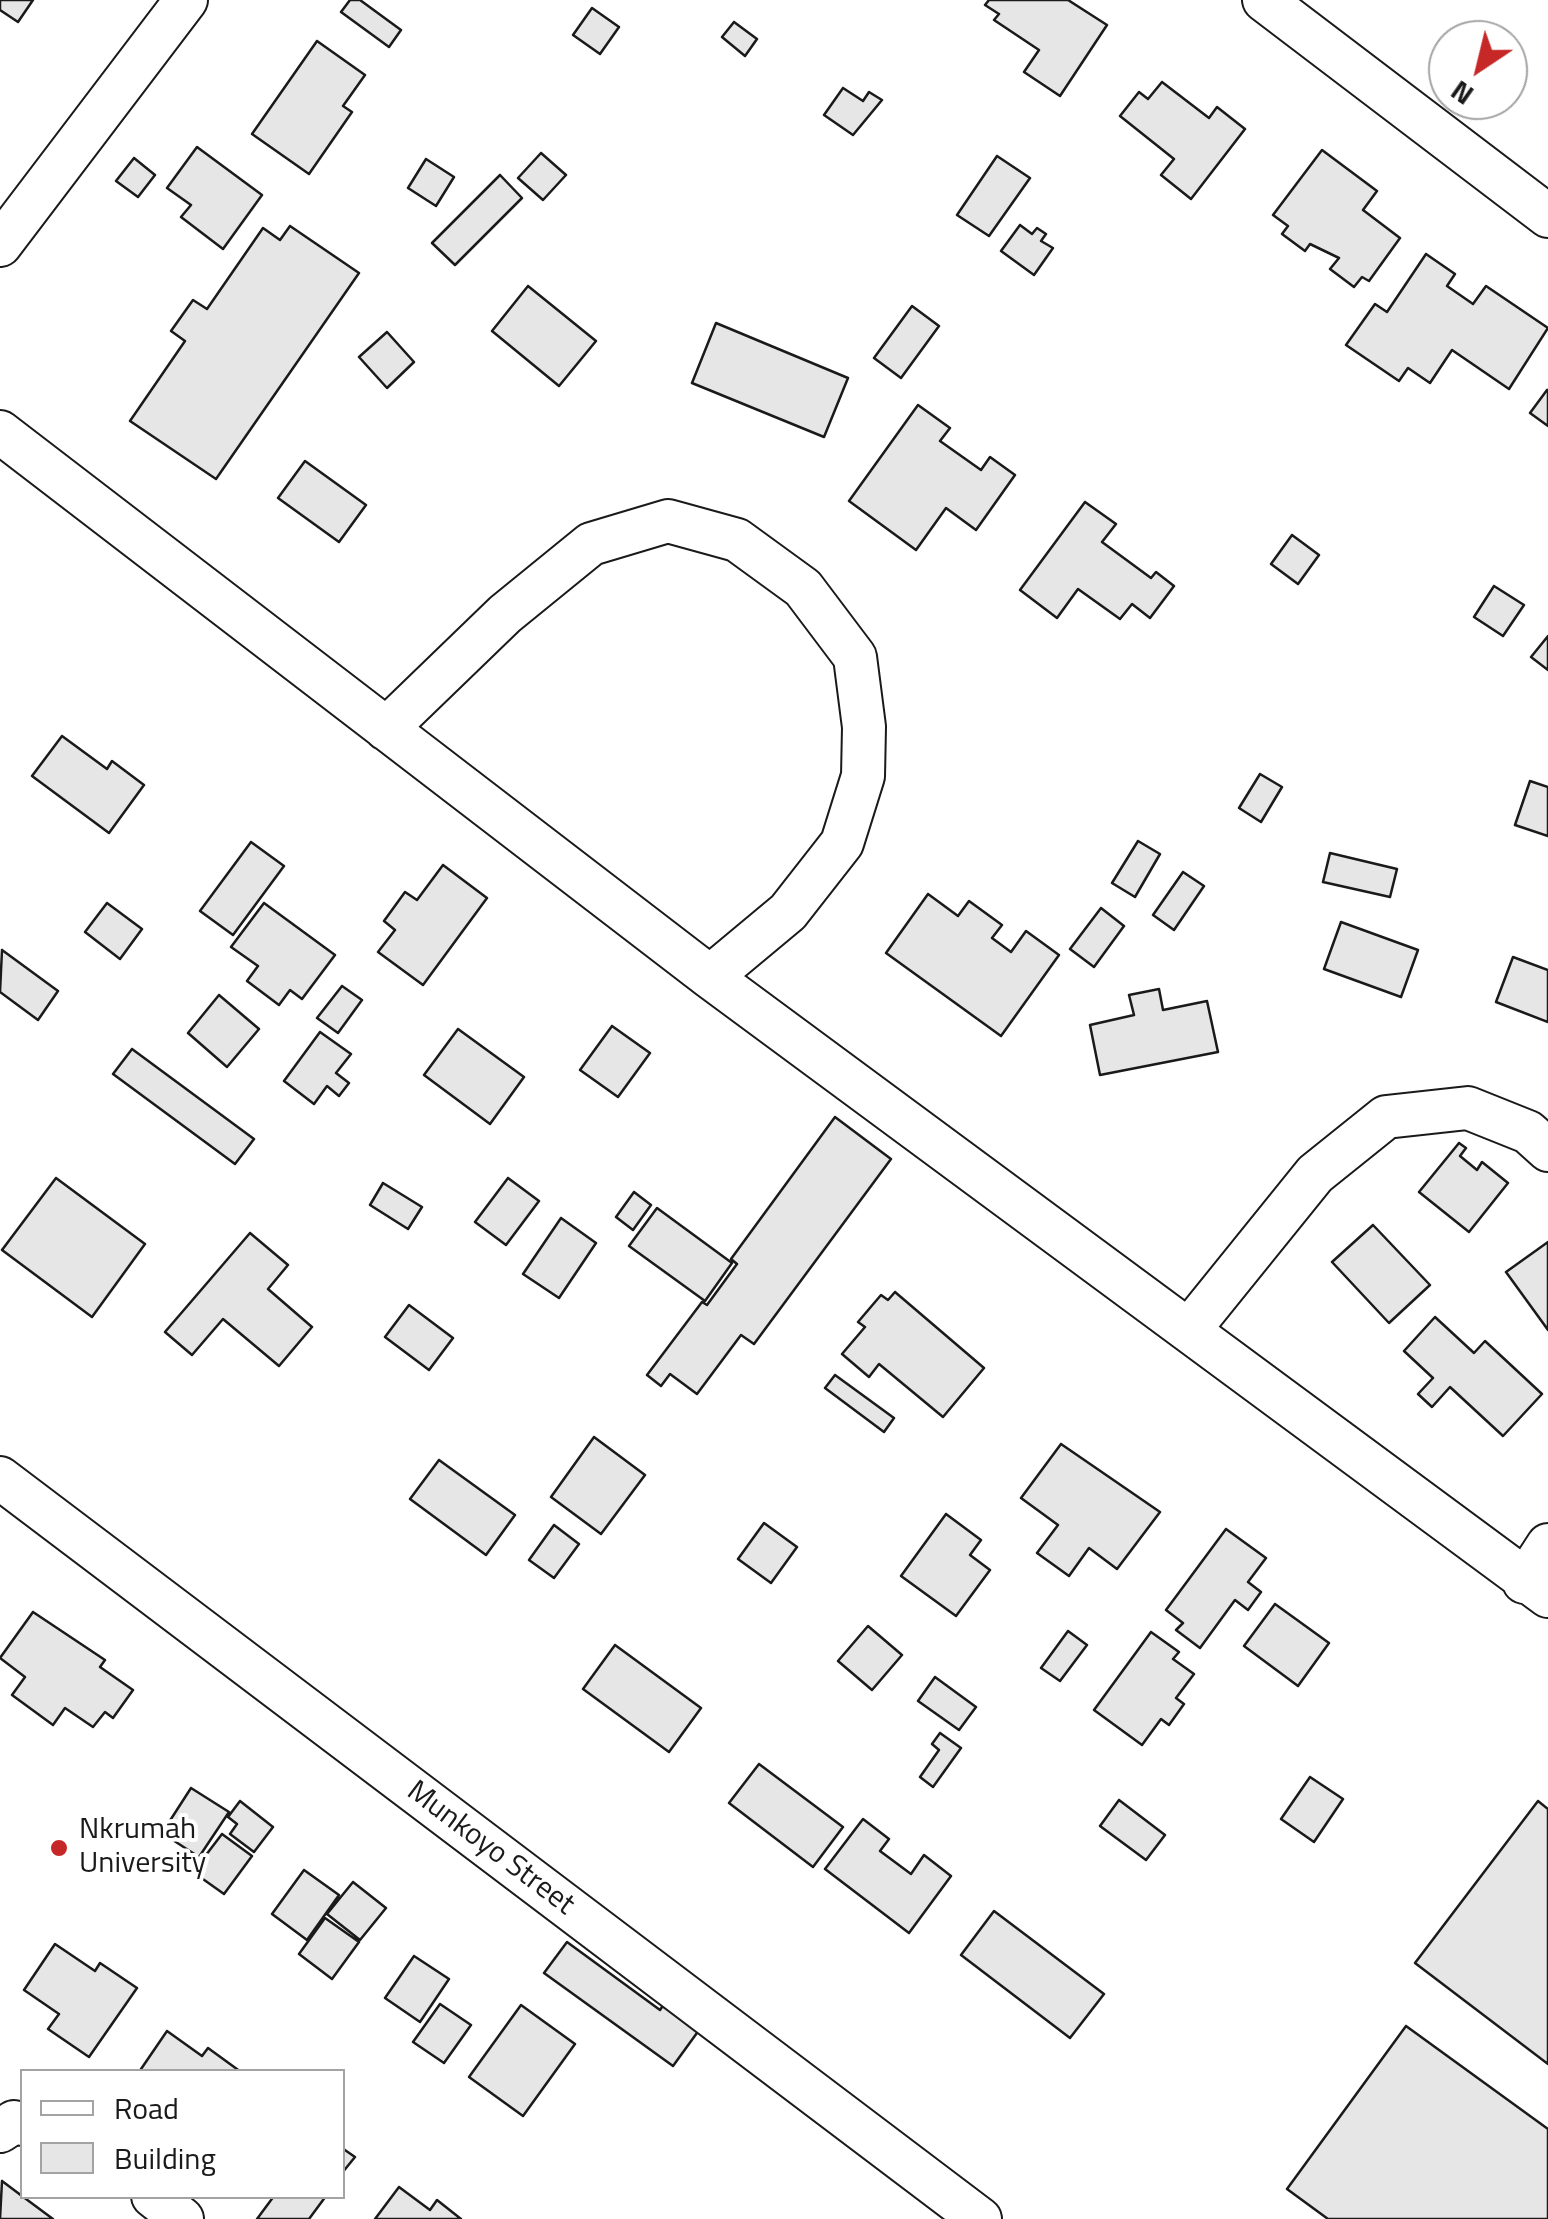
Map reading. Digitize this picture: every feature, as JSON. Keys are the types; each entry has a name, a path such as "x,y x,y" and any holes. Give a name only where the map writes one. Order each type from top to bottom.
{"street":[{"path":"0,245 186,0"},
{"path":"1264,0 1548,216"},
{"path":"0,432 710,977 1536,1589 1548,1544"},
{"path":"386,729 504,614 592,544 668,521 737,540 802,588 854,657 864,727 863,776 842,842 788,912 710,977"},
{"path":"1189,1330 1315,1174 1386,1118 1468,1108 1528,1132 1548,1150"},
{"name":"Munkoyo Street","path":"0,1478 980,2219"},
{"path":"158,2199 182,2219"}],"building":[{"path":"0,0 33,0 18,22 0,10"},
{"path":"350,0 360,0 401,30 389,47 341,12"},
{"path":"989,0 1068,0 1107,25 1060,96 1024,72 1039,50 994,20 999,14 985,5"},
{"path":"592,8 619,27 600,54 573,35"},
{"path":"734,22 757,39 745,56 722,37"},
{"path":"317,41 365,75 343,106 352,112 309,174 252,134"},
{"path":"1162,82 1209,118 1217,107 1245,129 1191,199 1161,175 1174,159 1120,116 1139,92 1148,99"},
{"path":"843,88 863,101 869,92 882,100 853,135 824,115"},
{"path":"197,147 262,195 223,249 181,217 191,205 167,188"},
{"path":"1322,150 1377,191 1363,210 1400,238 1369,281 1362,277 1354,287 1330,269 1339,258 1310,244 1305,251 1282,234 1288,226 1273,215"},
{"path":"541,153 566,175 543,200 518,178"},
{"path":"997,156 1030,178 989,236 957,215"},
{"path":"134,158 155,175 138,197 116,181"},
{"path":"426,159 454,177 436,206 408,188"},
{"path":"500,175 522,198 455,265 432,243"},
{"path":"1020,225 1032,234 1037,228 1046,234 1041,241 1053,248 1034,275 1001,251"},
{"path":"290,226 359,273 216,479 130,421 185,341 171,331 193,300 207,309 263,228 280,240"},
{"path":"1426,254 1455,274 1447,286 1473,304 1486,286 1548,328 1509,389 1452,350 1430,383 1408,368 1399,381 1346,345 1375,304 1387,312"},
{"path":"528,286 596,341 559,386 492,331"},
{"path":"912,306 939,326 901,378 874,358"},
{"path":"716,323 848,378 824,437 692,383"},
{"path":"387,332 414,362 387,388 359,357"},
{"path":"1548,390 1548,426 1530,413"},
{"path":"918,405 950,428 940,441 981,470 990,457 1015,475 976,530 946,508 916,550 849,501"},
{"path":"305,461 366,505 339,542 278,498"},
{"path":"1085,502 1116,524 1102,542 1151,578 1156,572 1174,586 1150,618 1132,604 1120,619 1078,589 1057,618 1020,590"},
{"path":"1292,535 1319,555 1298,584 1271,564"},
{"path":"1494,586 1524,605 1503,636 1474,617"},
{"path":"1548,636 1548,670 1531,657"},
{"path":"62,736 107,769 112,761 144,785 109,833 32,776"},
{"path":"1260,774 1282,787 1261,822 1239,808"},
{"path":"1530,781 1548,787 1548,836 1515,825"},
{"path":"1138,841 1160,854 1135,897 1112,883"},
{"path":"251,842 284,866 233,935 200,911"},
{"path":"1330,853 1397,869 1390,897 1323,882"},
{"path":"443,865 487,898 423,985 378,952 395,930 384,921 405,892 417,900"},
{"path":"1183,872 1204,886 1174,930 1153,915"},
{"path":"928,894 958,916 969,901 1002,925 992,938 1011,952 1026,931 1059,955 1001,1036 886,953"},
{"path":"107,903 142,929 120,959 85,932"},
{"path":"264,903 335,955 302,999 290,990 279,1005 247,981 258,966 231,947"},
{"path":"1101,908 1124,926 1094,967 1070,949"},
{"path":"1341,922 1418,950 1401,997 1324,969"},
{"path":"2,950 58,991 38,1020 0,992"},
{"path":"1513,957 1548,970 1548,1022 1496,1002"},
{"path":"342,986 362,1000 338,1033 317,1018"},
{"path":"1159,989 1163,1010 1207,1001 1218,1052 1100,1075 1090,1025 1134,1015 1129,995"},
{"path":"219,995 259,1029 227,1067 188,1033"},
{"path":"612,1026 650,1053 618,1097 580,1070"},
{"path":"458,1029 524,1077 490,1124 424,1075"},
{"path":"320,1032 351,1054 336,1073 349,1083 339,1096 327,1086 314,1104 284,1081"},
{"path":"132,1049 254,1139 235,1164 113,1074"},
{"path":"835,1117 891,1159 754,1344 741,1335 697,1394 670,1374 661,1386 647,1375 702,1302 707,1305 737,1264 731,1259"},
{"path":"1459,1143 1466,1148 1460,1156 1477,1170 1482,1162 1508,1183 1469,1232 1419,1192"},
{"path":"56,1178 145,1244 92,1317 2,1250"},
{"path":"508,1178 539,1201 506,1245 475,1222"},
{"path":"383,1183 422,1207 408,1229 370,1205"},
{"path":"634,1192 651,1205 633,1230 616,1217"},
{"path":"657,1208 732,1263 705,1301 629,1246"},
{"path":"561,1218 596,1243 559,1298 523,1274"},
{"path":"1373,1225 1430,1285 1389,1323 1332,1262"},
{"path":"250,1233 288,1265 268,1289 312,1327 279,1366 223,1319 192,1355 165,1332"},
{"path":"1548,1242 1548,1330 1506,1272"},
{"path":"895,1292 984,1368 943,1417 879,1364 869,1377 842,1354 865,1327 858,1322 881,1295 888,1300"},
{"path":"409,1305 453,1338 429,1370 385,1337"},
{"path":"1435,1317 1474,1353 1485,1341 1542,1394 1503,1436 1450,1387 1432,1407 1418,1394 1433,1378 1404,1351"},
{"path":"835,1375 894,1418 884,1432 825,1388"},
{"path":"594,1437 645,1475 601,1534 551,1497"},
{"path":"1061,1444 1160,1512 1117,1569 1089,1548 1069,1576 1037,1553 1058,1525 1021,1498"},
{"path":"439,1460 515,1515 486,1555 410,1499"},
{"path":"946,1514 981,1540 970,1555 990,1570 956,1616 901,1576"},
{"path":"764,1523 797,1547 771,1583 738,1559"},
{"path":"554,1525 579,1544 554,1578 529,1560"},
{"path":"1226,1529 1266,1558 1248,1582 1261,1592 1248,1610 1235,1600 1200,1648 1176,1630 1183,1623 1166,1610"},
{"path":"1275,1604 1329,1643 1298,1686 1244,1646"},
{"path":"33,1612 105,1660 100,1667 133,1690 113,1718 105,1712 93,1727 65,1708 53,1725 12,1695 25,1677 0,1658"},
{"path":"868,1626 902,1655 872,1690 838,1661"},
{"path":"1068,1631 1087,1645 1060,1681 1041,1668"},
{"path":"1151,1632 1179,1652 1173,1659 1194,1674 1176,1698 1184,1704 1169,1725 1161,1719 1142,1745 1094,1710"},
{"path":"615,1645 701,1708 669,1752 583,1689"},
{"path":"935,1677 976,1707 959,1730 918,1701"},
{"path":"940,1733 961,1748 933,1787 920,1777 939,1750 932,1744"},
{"path":"759,1764 843,1827 813,1867 729,1803"},
{"path":"1310,1777 1343,1799 1314,1842 1281,1819"},
{"path":"191,1788 229,1812 199,1857 162,1833"},
{"path":"1119,1800 1165,1835 1146,1860 1100,1826"},
{"path":"240,1801 273,1827 254,1852 230,1834 237,1824 228,1817"},
{"path":"1538,1801 1548,1809 1548,2064 1415,1963"},
{"path":"863,1819 889,1839 880,1851 911,1874 924,1855 951,1876 909,1933 825,1869"},
{"path":"222,1834 252,1856 224,1894 193,1872"},
{"path":"304,1870 339,1895 307,1940 272,1914"},
{"path":"353,1882 386,1908 360,1940 327,1914"},
{"path":"994,1911 1104,1994 1070,2038 961,1955"},
{"path":"325,1918 359,1942 332,1979 299,1954"},
{"path":"567,1942 660,2010 666,2001 702,2026 673,2066 544,1973"},
{"path":"55,1944 95,1971 100,1963 137,1988 89,2057 48,2029 59,2014 24,1990"},
{"path":"414,1956 449,1979 420,2022 385,1998"},
{"path":"440,2004 471,2025 444,2063 413,2042"},
{"path":"521,2005 575,2044 523,2116 469,2077"},
{"path":"1406,2026 1548,2129 1548,2219 1328,2219 1287,2189"},
{"path":"167,2031 202,2056 208,2048 237,2069 141,2069"},
{"path":"345,2150 355,2157 345,2169"},
{"path":"2,2181 20,2194 20,2199 26,2199 53,2219 0,2219"},
{"path":"399,2187 430,2210 437,2200 461,2219 375,2219"},
{"path":"272,2199 324,2199 309,2219 257,2219"}],"place":[{"name":"Nkrumah University","path":"59,1848"}]}
